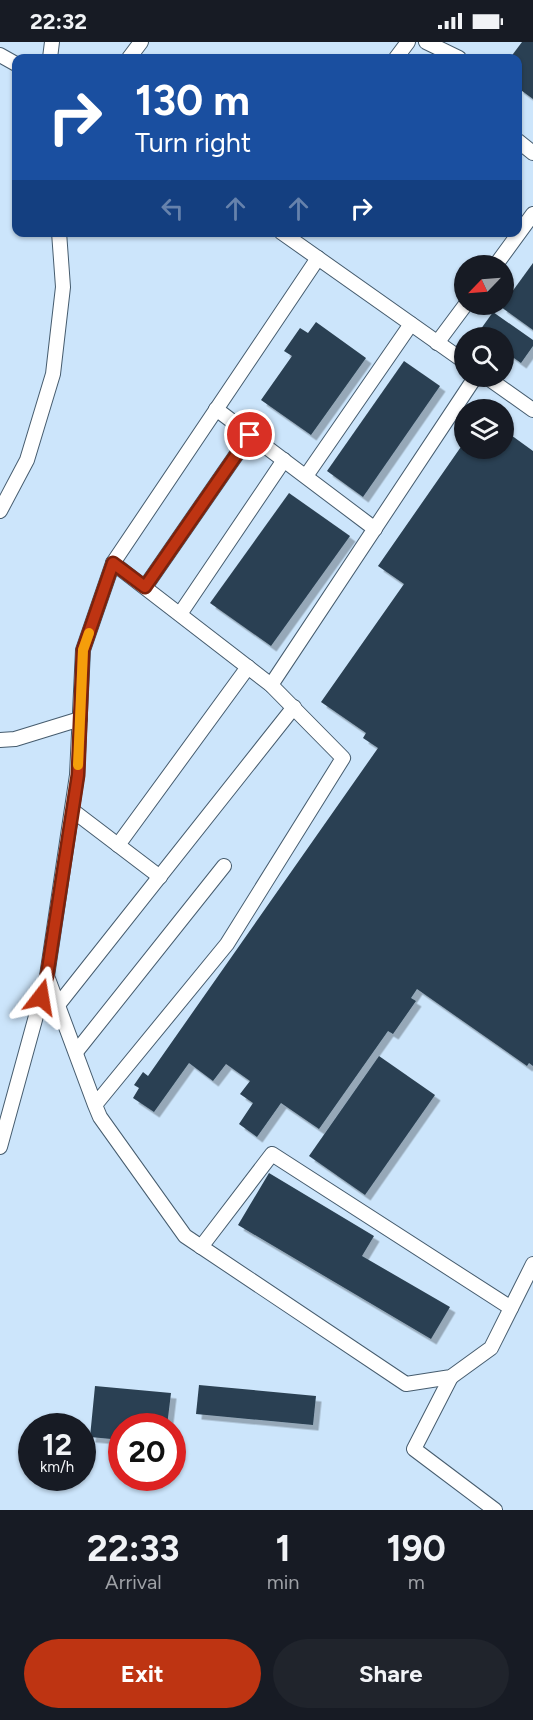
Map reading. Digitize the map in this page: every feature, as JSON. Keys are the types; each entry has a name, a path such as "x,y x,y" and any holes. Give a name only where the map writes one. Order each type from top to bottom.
{"lane":[{"path":"426,42 451,54"},
{"path":"522,229 533,214"},
{"path":"0,511 27,460 53,374 63,287 59,237"},
{"path":"288,237 454,355"},
{"path":"503,255 516,237"},
{"path":"0,1147 47,976 78,775 83,650 113,563 318,258"},
{"path":"437,343 457,315"},
{"path":"306,476 411,324"},
{"path":"271,684 469,387"},
{"path":"501,387 533,410"},
{"path":"216,409 375,529"},
{"path":"145,587 250,435"},
{"path":"180,614 284,460"},
{"path":"95,1105 227,944 343,758 271,684 113,563"},
{"path":"118,844 248,667"},
{"path":"58,1005 294,707"},
{"path":"0,740 15,739 80,719"},
{"path":"72,810 160,877"},
{"path":"76,1052 224,867"},
{"path":"47,976 100,1117 185,1236 406,1384 451,1377"},
{"path":"201,1247 272,1154 511,1308"},
{"path":"495,1510 414,1449 451,1377 491,1348 533,1264"}],"building":[{"path":"522,42 533,42 533,99 522,91 522,54 513,54"},
{"path":"533,263 533,330 512,315 514,315 514,289"},
{"path":"491,315 497,315 533,340 533,346 521,363 514,358 514,327 482,327"},
{"path":"316,322 366,358 311,435 261,400 292,356 284,351 300,328 308,333"},
{"path":"404,361 440,386 363,497 327,471"},
{"path":"514,437 533,451 533,1066 529,1063 527,1066 417,989 411,998 416,1001 393,1034 388,1031 319,1129 281,1103 257,1137 239,1124 253,1103 240,1094 250,1081 226,1064 213,1081 189,1063 154,1112 133,1098 139,1088 134,1085 143,1072 148,1076 378,748 363,738 366,733 321,702 404,584 378,566 454,457 454,459 514,459"},
{"path":"289,493 350,536 271,646 210,603"},
{"path":"379,1056 435,1095 365,1195 309,1156"},
{"path":"269,1173 374,1236 362,1256 450,1307 431,1339 238,1225"},
{"path":"199,1385 316,1396 313,1425 196,1414"},
{"path":"95,1386 171,1393 169,1413 108,1413 108,1439 96,1438 96,1413 92,1413"}],"slow traffic":[{"path":"78,765 83,650 89,633"}],"route":[{"path":"41,997 47,976 78,775 83,650 113,563 145,587 250,435"}]}
